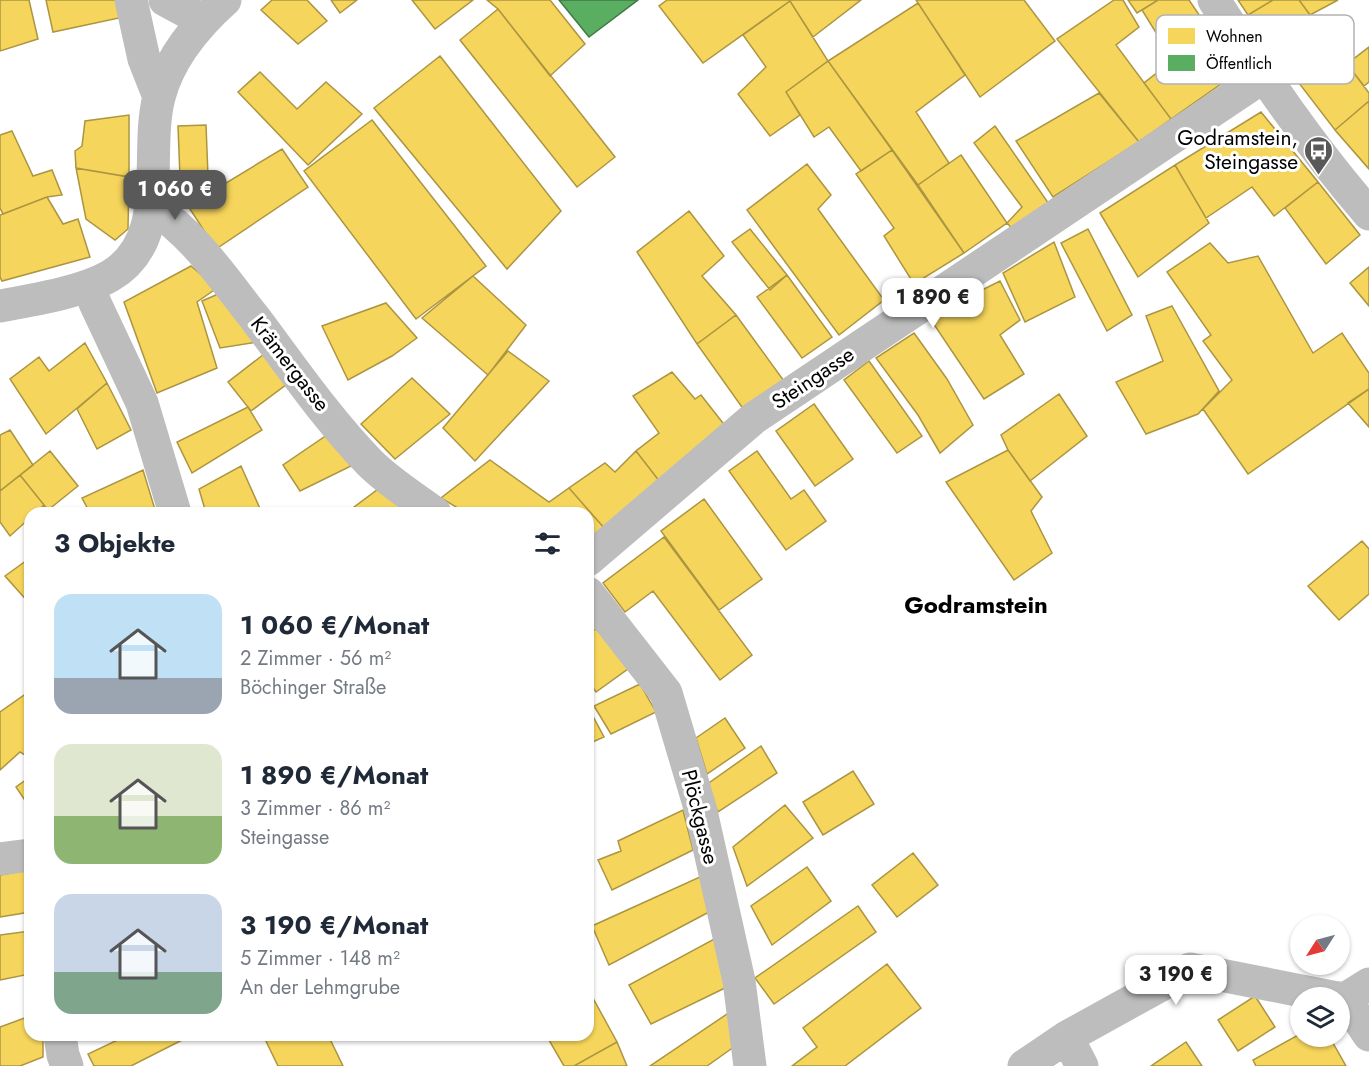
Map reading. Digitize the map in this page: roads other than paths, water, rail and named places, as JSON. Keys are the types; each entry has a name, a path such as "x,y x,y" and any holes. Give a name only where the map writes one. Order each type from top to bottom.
{"street":[{"path":"131,0 144,59 159,97"},
{"path":"0,306 89,286 111,275 127,263 139,248 147,229 152,207 154,146 159,97 175,58 213,10 165,0"},
{"path":"1214,0 1224,15"},
{"name":"Steingasse","path":"594,555 754,417 1253,84"},
{"path":"1268,84 1328,166 1369,214"},
{"name":"Krämergasse","path":"152,207 189,237 347,438 372,464 427,507"},
{"path":"89,286 142,403 173,507"},
{"name":"Plöckgasse","path":"594,601 666,693 701,812 739,981 750,1066"},
{"path":"0,859 24,856"},
{"path":"1024,1066 1067,1037 1190,969 1299,987"},
{"path":"1350,999 1369,1035"},
{"path":"1067,1037 1082,1066"},
{"path":"61,1041 67,1066"}],"place":[{"name":"Godramstein, Steingasse","path":"1319,176"}],"district":[{"name":"Godramstein","path":"976,604"}]}
